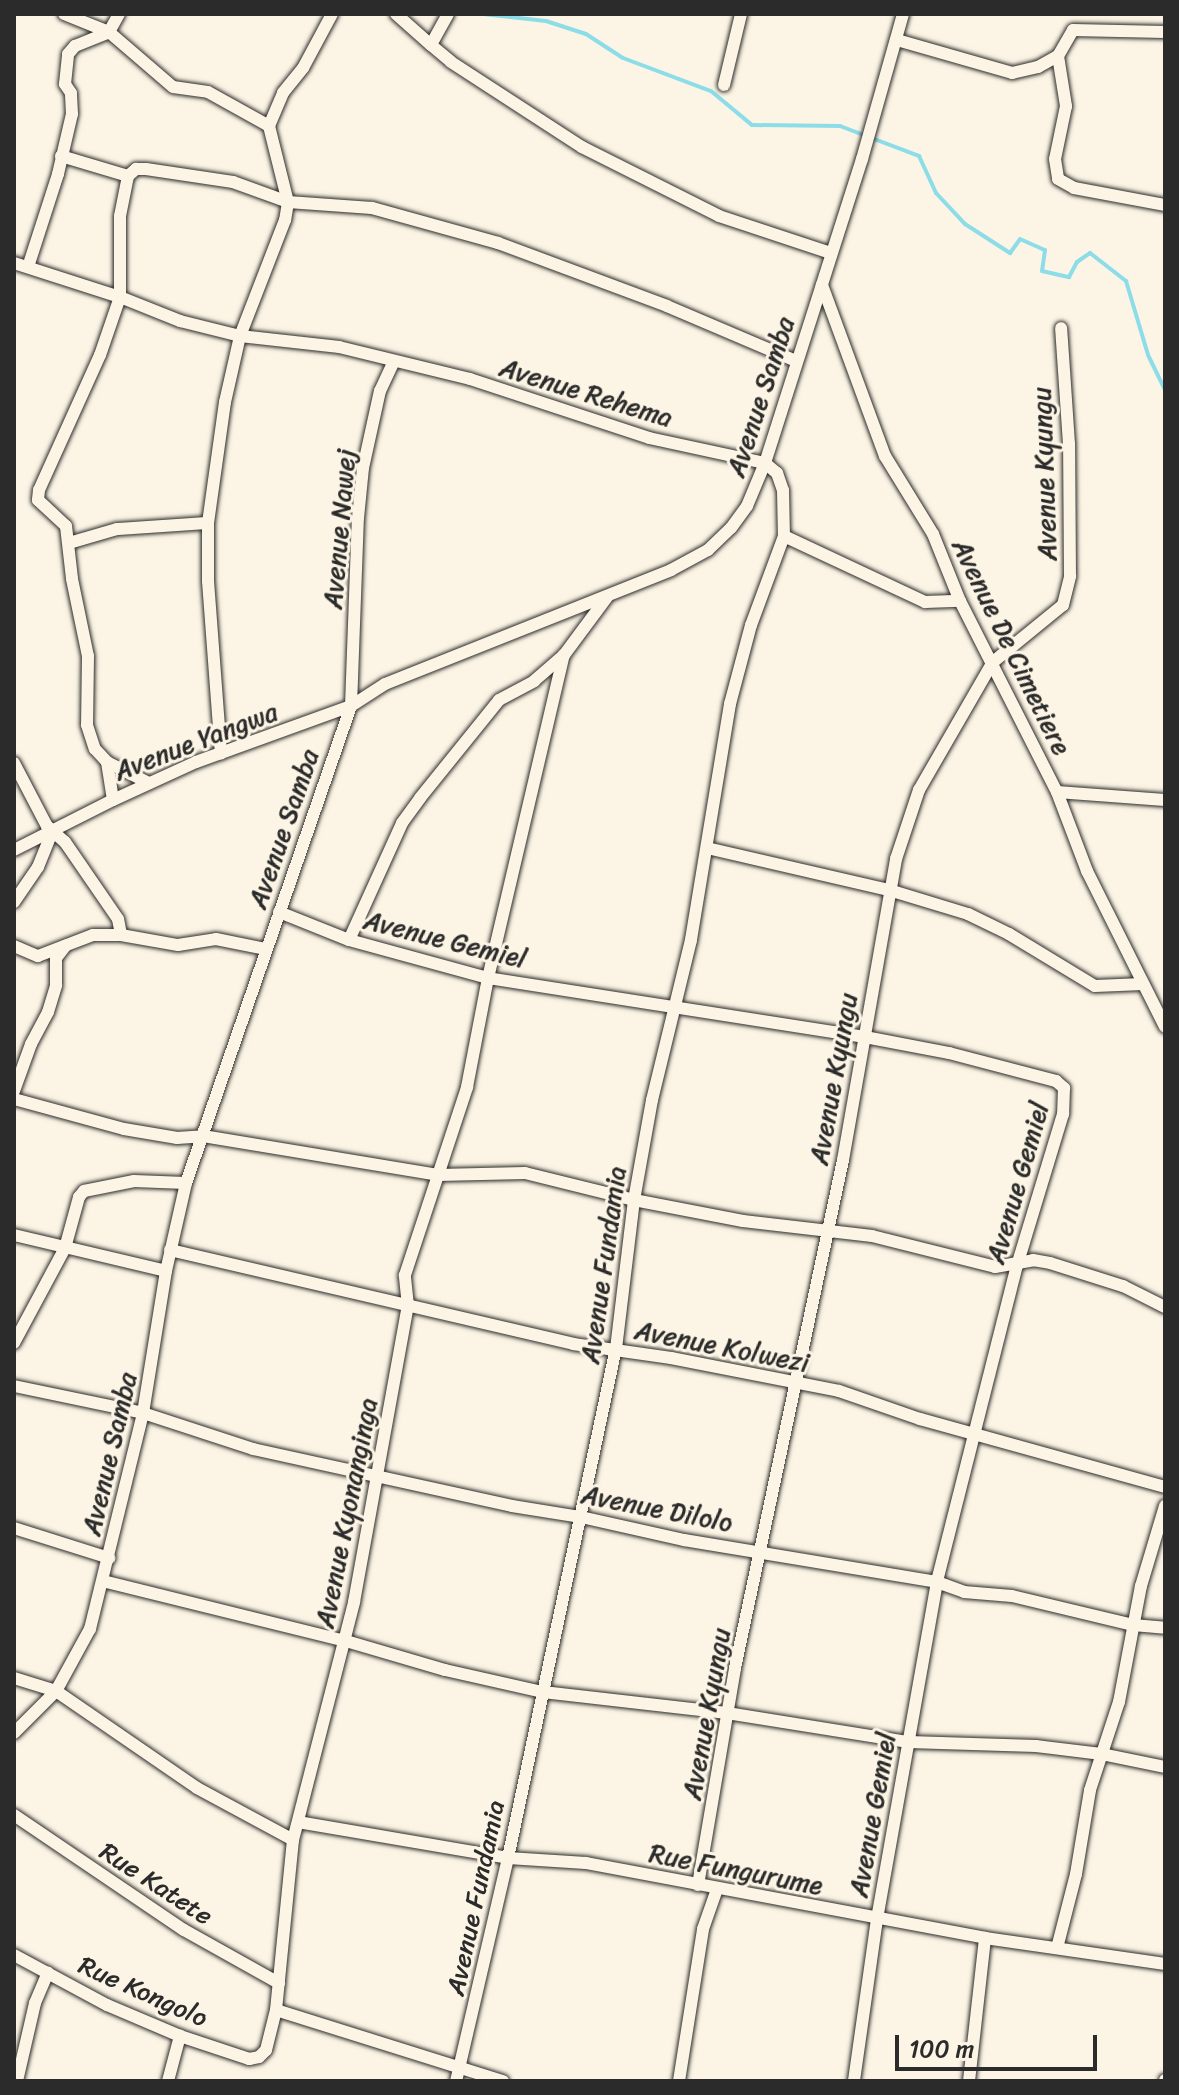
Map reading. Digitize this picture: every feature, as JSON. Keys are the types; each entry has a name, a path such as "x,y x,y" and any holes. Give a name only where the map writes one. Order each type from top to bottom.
{"street":[{"path":"64,14 109,32 173,87 208,92 269,126"},
{"path":"28,267 72,114 71,93 65,84 68,54 75,46 109,32 119,14"},
{"path":"221,754 209,596 208,523 225,402 240,336 285,220 288,202 269,126 283,93 303,68 332,14"},
{"path":"396,14 451,62 582,147 719,216 831,253"},
{"path":"431,45 448,14"},
{"path":"724,85 741,14"},
{"name":"Avenue Samba","path":"14,1733 56,1691 90,1629 143,1413 166,1271 186,1183 351,706 385,684 609,595 708,550 747,506 765,463 875,118 903,14"},
{"path":"897,40 1012,73 1038,67 1058,56 1073,30 1074,14"},
{"path":"1073,30 1165,32"},
{"path":"1058,56 1066,106 1055,159 1058,179 1074,188 1165,205"},
{"path":"61,156 128,176"},
{"path":"120,297 120,216 128,176 136,169 146,169 233,182 288,202 372,208 498,243 667,306 796,361"},
{"name":"Avenue Rehema","path":"14,263 120,297 180,321 240,336 306,341 470,379 649,438 765,463"},
{"name":"Avenue De Cimetiere","path":"822,285 885,456 933,534 960,601 1057,792 1072,838 1165,1027"},
{"name":"Avenue Yangwa","path":"120,297 100,355 39,490 38,500 66,526 72,579 88,656 87,725 95,749 107,762 113,800 221,754 351,706"},
{"name":"Avenue Kyungu","path":"698,1885 727,1713 865,1037 889,890 909,814 919,790 993,662 1063,605 1070,576 1069,444 1061,328"},
{"name":"Avenue Nawej","path":"351,706 358,518 363,468 380,391 394,361"},
{"name":"Avenue Fundamia","path":"456,2081 508,1858 616,1348 634,1200 673,1009 691,940 739,662 784,536 783,490 777,473 765,463"},
{"path":"69,543 117,529 208,523"},
{"path":"784,536 925,602 960,601"},
{"path":"349,940 402,823 420,798 499,700 534,681 564,655 609,595"},
{"name":"Avenue Kyonanginga","path":"259,2057 266,2050 276,2010 293,1840 346,1641 408,1306 405,1275 467,1087 488,978 564,655"},
{"path":"107,762 149,783"},
{"path":"14,763 28,795 52,832 65,842 112,909 121,935"},
{"path":"1057,792 1165,800"},
{"path":"14,850 113,800"},
{"path":"14,902 38,867 52,832"},
{"path":"707,848 889,890 968,914 1009,934 1095,986 1143,984"},
{"name":"Avenue Gemiel","path":"279,912 349,940 488,978 577,990 673,1009 865,1037 949,1053 1056,1081 1064,1088 1063,1114 1017,1265 977,1434 937,1582 877,1919 854,2081"},
{"path":"14,946 38,956 93,935 121,935 178,945 216,939 265,949"},
{"path":"14,1091 31,1044 48,1012 56,985 56,958 66,945"},
{"path":"14,1099 124,1129 177,1138 203,1136 438,1175 525,1173 634,1200 743,1221 827,1228 995,1267 1033,1260 1083,1271 1165,1307"},
{"path":"14,1343 65,1248 79,1197 84,1191 134,1181 186,1183"},
{"path":"14,1235 166,1271"},
{"name":"Avenue Kolwezi","path":"170,1250 573,1344 616,1348 795,1385 839,1391 1165,1487"},
{"name":"Avenue Dilolo","path":"14,1386 143,1413 253,1449 512,1506 581,1517 684,1540 937,1582 958,1591 1012,1596 1133,1625 1165,1628"},
{"path":"1057,1948 1076,1874 1090,1790 1119,1702 1133,1625 1165,1506"},
{"path":"14,1528 109,1558"},
{"path":"103,1581 346,1641 445,1670 543,1692 727,1713 909,1742 1036,1746 1102,1754 1165,1767"},
{"path":"14,1678 56,1691 197,1788 293,1840"},
{"name":"Rue Katete","path":"14,1815 184,1930 279,1983"},
{"name":"Rue Fungurume","path":"298,1822 508,1858 586,1863 985,1938 1165,1964"},
{"path":"679,2081 703,1929 717,1889"},
{"path":"969,2081 985,1938"},
{"name":"Rue Kongolo","path":"14,1955 180,2036 249,2059 259,2057"},
{"path":"17,2081 17,2059 48,1973"},
{"path":"276,2010 503,2081"},
{"path":"168,2081 180,2036"}],"waterway":[{"path":"483,14 546,21 586,34 623,58 711,91 752,125 840,126 919,156 936,193 965,224 1010,253 1020,239 1045,250 1042,271 1069,277 1077,262 1090,253 1126,281 1148,355 1165,390"}]}
